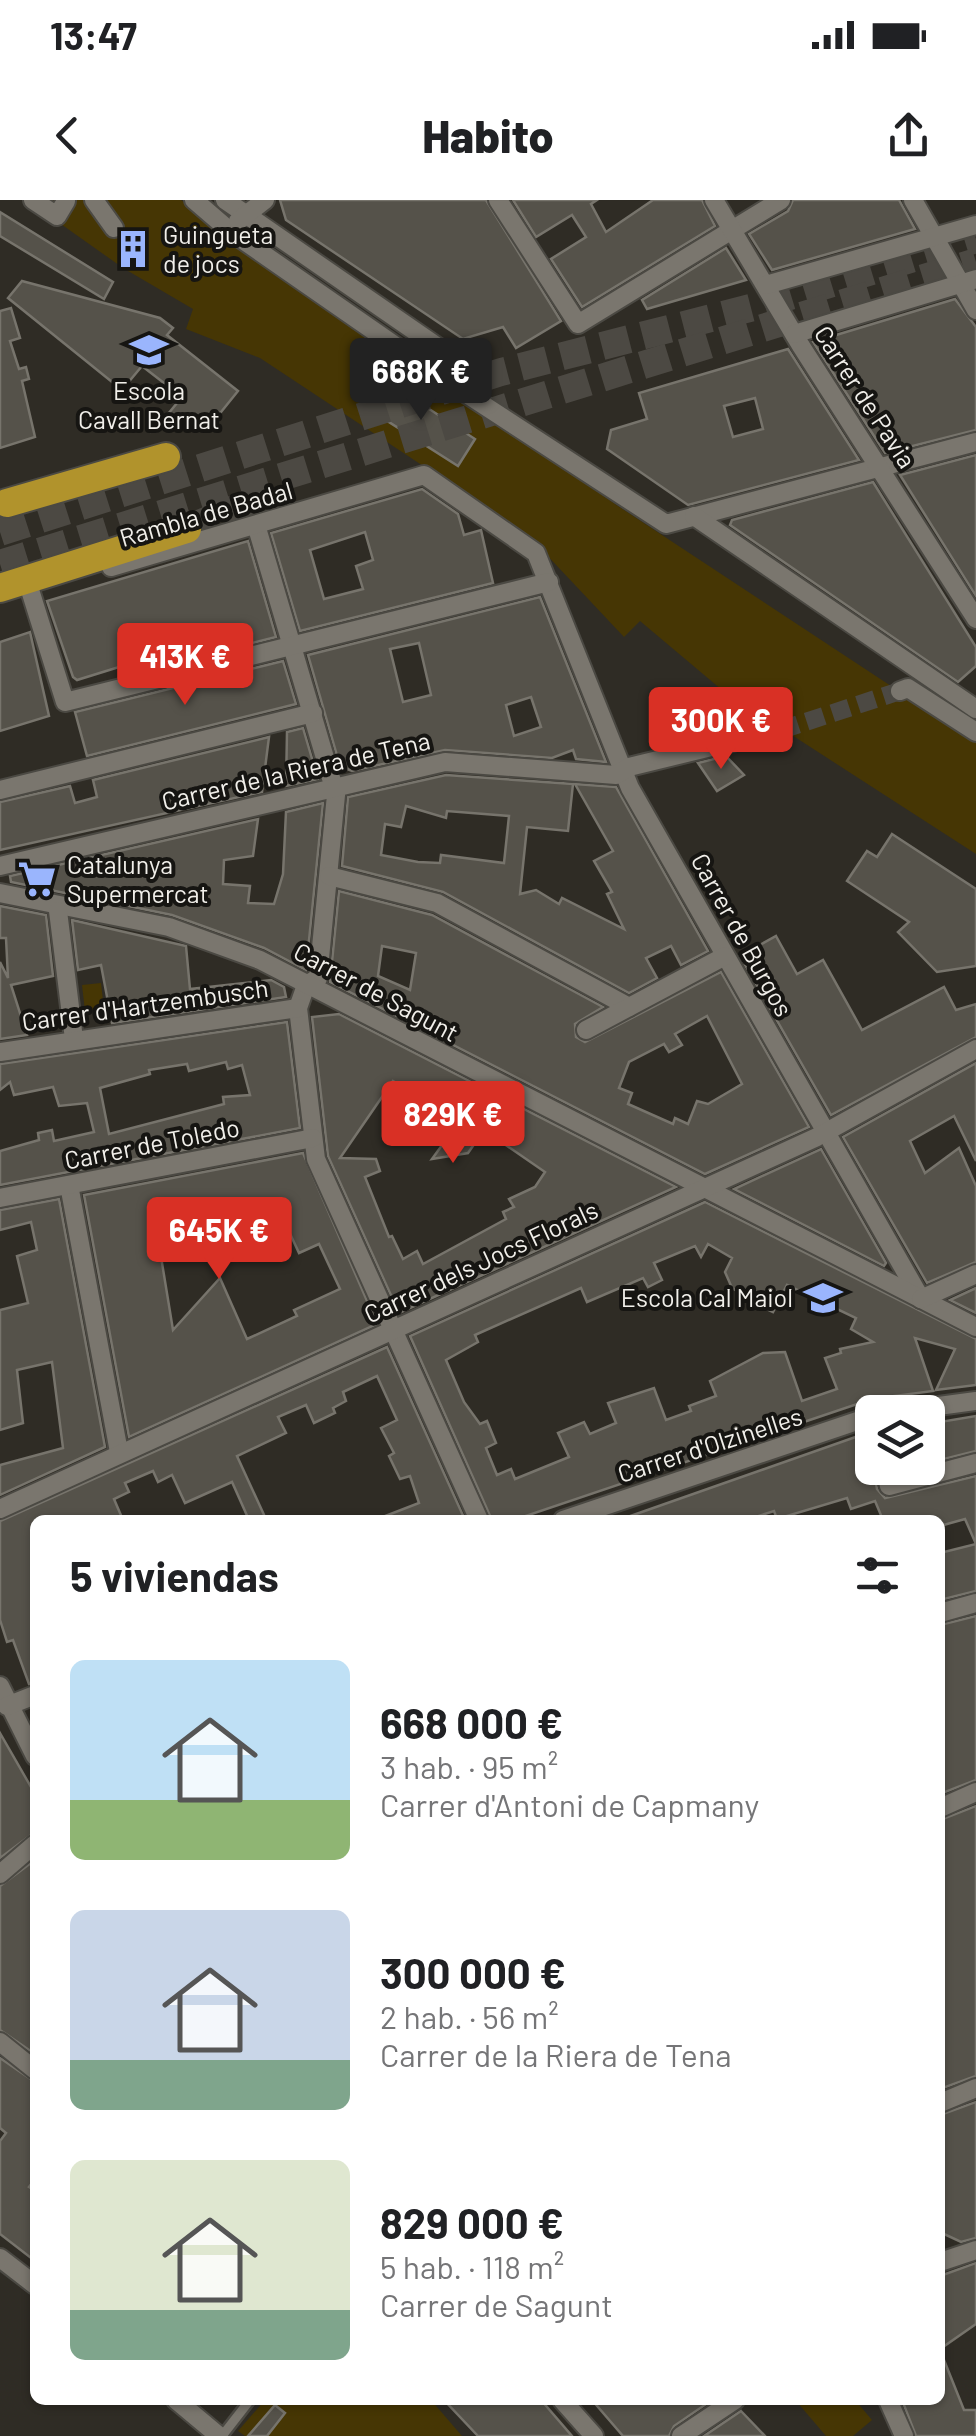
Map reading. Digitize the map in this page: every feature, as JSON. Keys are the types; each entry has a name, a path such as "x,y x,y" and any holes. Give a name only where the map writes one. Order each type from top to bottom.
{"main road":[{"path":"7,504 166,457"},
{"path":"0,588 187,530"}],"street":[{"path":"34,200 58,216 66,201"},
{"path":"94,200 114,228"},
{"path":"194,200 230,231 472,398 666,524 976,442"},
{"path":"225,200 445,352"},
{"path":"230,231 243,214 265,200"},
{"path":"498,200 573,320 581,324 781,200"},
{"name":"Carrer de Pavia","path":"714,200 794,334 976,619"},
{"path":"912,200 968,282 976,310"},
{"path":"766,285 976,225"},
{"path":"794,334 968,282"},
{"name":"Rambla de Badal","path":"0,600 248,526 257,528 424,475"},
{"name":"Carrer de Burgos","path":"424,475 536,554 622,769 921,1299"},
{"path":"694,516 976,709"},
{"path":"257,528 334,788 318,978 306,985 298,1008 316,1159 477,1515"},
{"path":"30,590 65,702 549,582"},
{"path":"900,691 908,688 976,732"},
{"path":"0,790 313,712"},
{"name":"Carrer de la Riera de Tena","path":"0,866 445,762 616,775 622,769 780,730"},
{"path":"328,876 437,902 628,1008"},
{"name":"Carrer de Sagunt","path":"0,894 169,927 236,949 976,1327"},
{"path":"58,911 74,1039"},
{"path":"586,1030 725,956"},
{"name":"Carrer d'Hartzembusch","path":"0,1052 298,1008"},
{"name":"Carrer dels Jocs Florals","path":"0,1509 824,1133 976,1048"},
{"name":"Carrer de Toledo","path":"0,1198 313,1138"},
{"path":"69,1185 119,1452"},
{"path":"921,1299 976,1274"},
{"path":"945,1405 976,1401"},
{"name":"Carrer d'Olzinelles","path":"579,1515 855,1424"},
{"path":"945,1469 976,1464"},
{"path":"945,1612 976,1603"},
{"path":"0,1686 30,1747"},
{"path":"8,1706 30,1696"},
{"path":"945,1806 976,1792"},
{"path":"0,1874 30,1848"},
{"path":"0,2042 30,2066"},
{"path":"945,2101 976,2088"},
{"path":"945,2254 976,2250"},
{"path":"0,2258 30,2280"},
{"path":"182,2405 220,2436"},
{"path":"566,2405 594,2436"},
{"path":"682,2436 728,2405"},
{"path":"890,2405 904,2436"}],"lane":[{"path":"220,2436 246,2405"}],"shaded area":[{"path":"27,200 181,200 311,296 618,506 976,742 976,854 722,690 640,621 624,637 542,550 467,495 260,358 186,329 193,309 123,268"},
{"path":"101,983 104,1009 85,1011 82,985"},
{"path":"261,2405 435,2405 462,2436 245,2436 238,2431"},
{"path":"800,2405 859,2405 872,2420 853,2436 826,2436"}],"building":[{"path":"280,200 486,200 561,321 516,348 503,327 463,339 286,220"},
{"path":"513,200 597,200 591,204 606,232 653,200 702,200 715,226 582,307 551,259 586,237 572,215 536,237"},
{"path":"793,200 899,200 915,229 772,270 749,234 788,211"},
{"path":"0,212 113,282 104,299 0,236"},
{"path":"726,248 746,280 647,309 642,300"},
{"path":"22,281 160,318 173,328 167,335 238,391 213,422 206,416 154,431 182,397 142,366 122,390 8,298"},
{"path":"955,299 976,327 976,430 885,453 813,342"},
{"path":"11,308 20,338 10,341 19,369 26,367 29,379 22,381 35,437 0,448 0,311"},
{"path":"788,349 859,460 688,505 607,449 611,430 647,419 639,393","holes":["755,398 763,429 733,437 724,406"]},
{"path":"385,380 475,439 458,466 367,408"},
{"path":"976,455 976,596 900,475"},
{"path":"873,482 976,647 976,666 958,682 730,525 732,520"},
{"path":"422,489 458,514 464,535 481,530 493,583 300,631 271,533","holes":["365,532 373,560 356,566 363,589 324,599 310,550"]},
{"path":"248,541 276,637 225,650 223,644 196,648 192,636 155,645 158,655 77,680 73,677 47,601"},
{"path":"540,597 606,762 576,759 573,750 552,758 445,750 352,771 340,766 308,655","holes":["419,643 431,695 403,702 390,649","531,697 541,727 514,736 506,705"]},
{"path":"30,632 49,716 0,731 0,642"},
{"path":"283,661 296,704 87,756 75,712"},
{"path":"303,728 318,779 286,786 287,732"},
{"path":"269,737 262,792 0,850 0,802 70,786 75,803 97,797 93,780"},
{"path":"726,756 744,775 717,791 698,763"},
{"path":"446,775 573,784 568,831 527,827 520,894 536,890 559,904 562,898 624,929 607,894 612,892 594,861 613,851 575,784 616,787 708,951 681,965 671,946 646,958 657,978 629,993 443,892 342,866 348,797","holes":["406,806 446,818 447,811 509,816 504,863 441,855 440,863 418,862 381,855 385,824 401,827"]},
{"path":"323,803 306,970 264,948 172,915 11,882 10,876 258,819 253,856 224,860 223,884 250,886 248,903 274,904 283,874 286,812"},
{"path":"892,834 976,889 976,966 937,972 898,932 909,922 847,881 867,851 877,857"},
{"path":"339,891 432,915 603,1007 575,1024 576,1037 585,1042 721,972 809,1127 705,1174 330,982","holes":["382,946 416,953 410,990 378,976","707,1016 742,1084 708,1104 697,1101 688,1124 675,1118 673,1124 628,1104 632,1093 619,1088 629,1062 664,1044 669,1052 682,1045 675,1034"]},
{"path":"0,906 46,915 53,976 11,985 27,1035 0,1039 0,962 8,978 6,938 0,938"},
{"path":"72,920 186,946 190,989 271,980 284,987 286,997 112,1023 101,965 78,970"},
{"path":"776,936 797,974 823,960 862,1030 944,987 956,1010 976,1004 976,1037 831,1115 740,956"},
{"path":"339,1014 676,1187 399,1313 328,1156 312,1017","holes":["393,1081 413,1092 453,1130 432,1159 468,1153 484,1130 545,1172 535,1187 509,1199 514,1207 503,1212 506,1219 423,1264 417,1251 403,1259 392,1236 389,1237 365,1177 380,1171 376,1159 340,1158"]},
{"path":"287,1022 300,1128 0,1185 0,1151 39,1140 38,1133 52,1130 54,1141 94,1132 87,1103 59,1106 53,1087 14,1095 10,1082 0,1090 0,1064","holes":["226,1062 228,1069 242,1065 250,1095 223,1097 224,1104 109,1134 100,1088 150,1074 149,1070 187,1064 189,1071"]},
{"path":"976,1063 976,1161 954,1116 910,1141 925,1173 959,1148 976,1186 976,1262 927,1283 843,1137"},
{"path":"821,1149 886,1263 884,1266 734,1189"},
{"path":"303,1153 377,1324 129,1437 84,1195","holes":["274,1199 299,1253 319,1244 340,1289 294,1310 297,1316 247,1339 220,1278 173,1330 155,1220 199,1213 198,1207"]},
{"path":"59,1199 105,1447 0,1495 0,1465 63,1448 52,1362 17,1370 23,1423 0,1430 0,1310 28,1303 17,1256 37,1250 31,1222 0,1230 0,1210"},
{"path":"705,1202 976,1339 976,1385 936,1390 955,1349 915,1338 933,1391 855,1395 855,1405 529,1515 490,1515 410,1336","holes":["708,1244 732,1258 725,1272 732,1288 773,1312 787,1285 856,1318 851,1329 873,1342 840,1349 841,1353 825,1358 837,1389 802,1401 785,1352 763,1353 710,1381 716,1396 689,1406 691,1411 666,1420 654,1388 608,1403 616,1423 590,1434 584,1422 558,1433 569,1457 515,1479 511,1469 497,1475 486,1448 496,1443 487,1421 480,1424 464,1402 446,1360 478,1342 475,1335 581,1288 587,1302 643,1278 648,1287 662,1280 654,1263 695,1246 701,1257"]},
{"path":"976,1288 976,1313 950,1300"},
{"path":"387,1347 463,1515 388,1515 419,1503 410,1476 400,1479 389,1456 394,1453 381,1428 397,1420 377,1376 343,1392 346,1401 333,1408 335,1413 314,1423 306,1405 278,1417 286,1433 237,1456 264,1515 247,1515 232,1482 185,1503 172,1475 158,1482 153,1471 125,1483 129,1492 114,1499 121,1515 30,1515 29,1684 13,1640 7,1642 0,1620 0,1521"},
{"path":"976,1416 976,1451 945,1459 945,1421"},
{"path":"855,1437 855,1485 876,1485 885,1498 976,1476 976,1544 965,1519 945,1525 945,1515 881,1515 875,1501 851,1509 847,1498 790,1515 776,1515 774,1511 762,1515 633,1515"},
{"path":"976,1544 976,1591 945,1599 945,1552"},
{"path":"976,1616 976,1780 945,1792 945,1624"},
{"path":"0,1733 30,1785 30,1836 0,1858"},
{"path":"976,1806 976,2076 945,2087 945,1818"},
{"path":"30,1864 30,2051 0,2030 0,1886"},
{"path":"0,2058 30,2079 30,2257 0,2234 0,2141 6,2133 0,2128"},
{"path":"976,2102 976,2238 961,2242 945,2234 945,2113"},
{"path":"976,2263 976,2324 945,2346 945,2274"},
{"path":"945,2362 964,2410 976,2410 976,2436 916,2436 904,2405 945,2405"},
{"path":"275,2405 285,2413 267,2436 248,2436"},
{"path":"449,2405 545,2405 572,2436 478,2436"},
{"path":"596,2405 705,2405 674,2426 669,2436 623,2436"},
{"path":"741,2411 765,2436 704,2436"}],"tunnel":[{"path":"0,532 501,372 754,307 976,239"},
{"path":"0,564 976,262"},
{"path":"187,529 249,503"},
{"path":"781,730 900,691"}],"place":[{"name":"Guingueta de jocs","path":"133,249"},
{"name":"Escola Cavall Bernat","path":"149,350"},
{"name":"Catalunya Supermercat","path":"37,879"},
{"name":"Escola Cal Maiol","path":"823,1298"}]}
